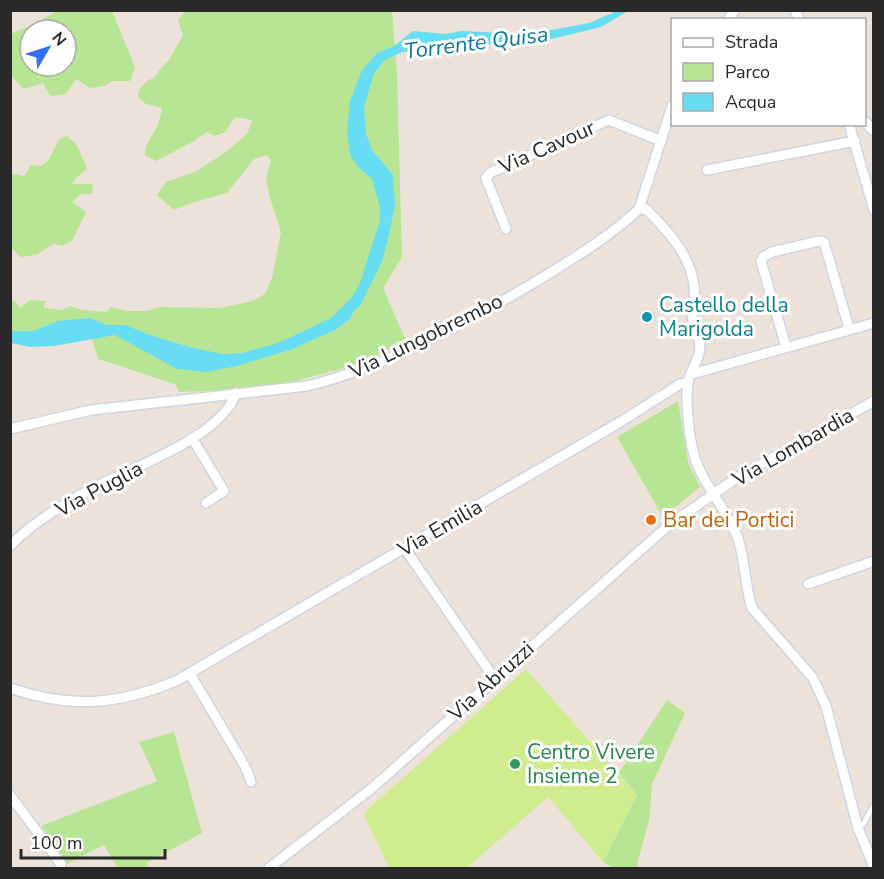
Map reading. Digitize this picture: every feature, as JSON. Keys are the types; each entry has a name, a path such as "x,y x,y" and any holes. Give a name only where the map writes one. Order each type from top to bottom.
{"street":[{"path":"671,109 639,209 646,209 668,230 689,268 694,283 693,321 700,347 690,378 689,429 694,455 737,537 743,554 748,596 752,608 805,668 820,692 826,706 858,828 873,867"},
{"name":"Via Cavour","path":"506,229 486,178 490,173 609,120 661,141"},
{"path":"850,126 873,210"},
{"path":"854,126 855,141"},
{"path":"707,170 855,141"},
{"name":"Via Lungobrembo","path":"10,429 91,410 307,386 334,380 385,360 486,310 579,254 612,232 639,209"},
{"path":"786,347 761,261 763,257 772,252 819,241 824,242 849,328"},
{"name":"Via Emilia","path":"10,688 52,700 80,702 113,701 143,694 190,674 613,427 690,378 873,322"},
{"name":"Via Puglia","path":"10,546 43,518 94,488 170,452 192,438 224,413 234,400 236,393"},
{"name":"Via Lombardia","path":"713,494 738,477 873,401"},
{"path":"192,438 224,491 206,503"},
{"name":"Via Abruzzi","path":"269,868 371,789 669,525 713,494"},
{"path":"405,549 494,678"},
{"path":"808,584 873,561"},
{"path":"190,674 246,768 251,782"},
{"path":"10,795 60,864"}],"lane":[{"path":"858,828 864,823 873,804"}],"green space":[{"path":"57,11 112,11 135,67 130,81 112,81 104,86 90,88 76,79 66,94 50,96 43,83 24,89 11,76 11,34 18,31 18,78 78,78 78,18 45,18"},
{"path":"186,11 392,11 397,73 402,257 383,288 406,341 359,364 266,389 179,392 176,385 98,359 87,322 48,335 11,334 10,301 14,301 20,308 30,300 45,301 44,308 62,310 70,306 82,310 107,312 110,307 127,311 147,311 160,307 220,308 252,301 265,294 272,278 281,232 269,195 266,177 271,160 267,155 254,159 227,193 174,210 157,195 166,182 195,172 226,152 247,134 252,120 235,117 225,132 215,136 207,132 156,161 145,155 162,108 146,104 138,97 139,90 147,81 155,77 169,60 183,35 178,20"},
{"path":"67,136 77,145 87,169 72,184 93,184 92,194 81,194 72,202 86,212 72,241 62,246 54,244 36,255 20,257 11,247 11,176 14,174 24,176 31,165 40,166 48,161 59,139"},
{"path":"678,401 688,462 700,487 663,517 617,437"},
{"name":"Centro Vivere Insieme 2","path":"526,669 637,795 603,862 548,797 467,868 389,868 364,815 368,809"},
{"path":"667,700 685,713 652,784 649,820 637,865 639,868 612,867 603,862 637,795 619,773"},
{"path":"174,732 202,833 146,863 149,868 118,868 104,845 67,864 41,826 157,781 139,742"}],"water":[{"name":"Torrente Quisa","path":"617,11 628,11 601,27 539,42 402,52 385,60 374,73 364,107 366,134 372,150 393,175 395,205 382,261 360,306 354,310 350,319 335,330 290,350 237,366 206,372 177,369 115,335 54,346 30,347 11,343 11,331 33,331 58,321 91,318 107,325 125,325 193,348 223,354 242,353 278,343 331,318 352,297 360,283 380,220 380,207 372,179 359,168 350,155 347,131 350,101 362,70 377,53 394,46 413,31 445,34 461,31 530,34 589,23"}],"place":[{"name":"Castello della Marigolda","path":"647,317"},
{"name":"Bar dei Portici","path":"651,520"},
{"name":"Centro Vivere Insieme 2","path":"515,764"}]}
